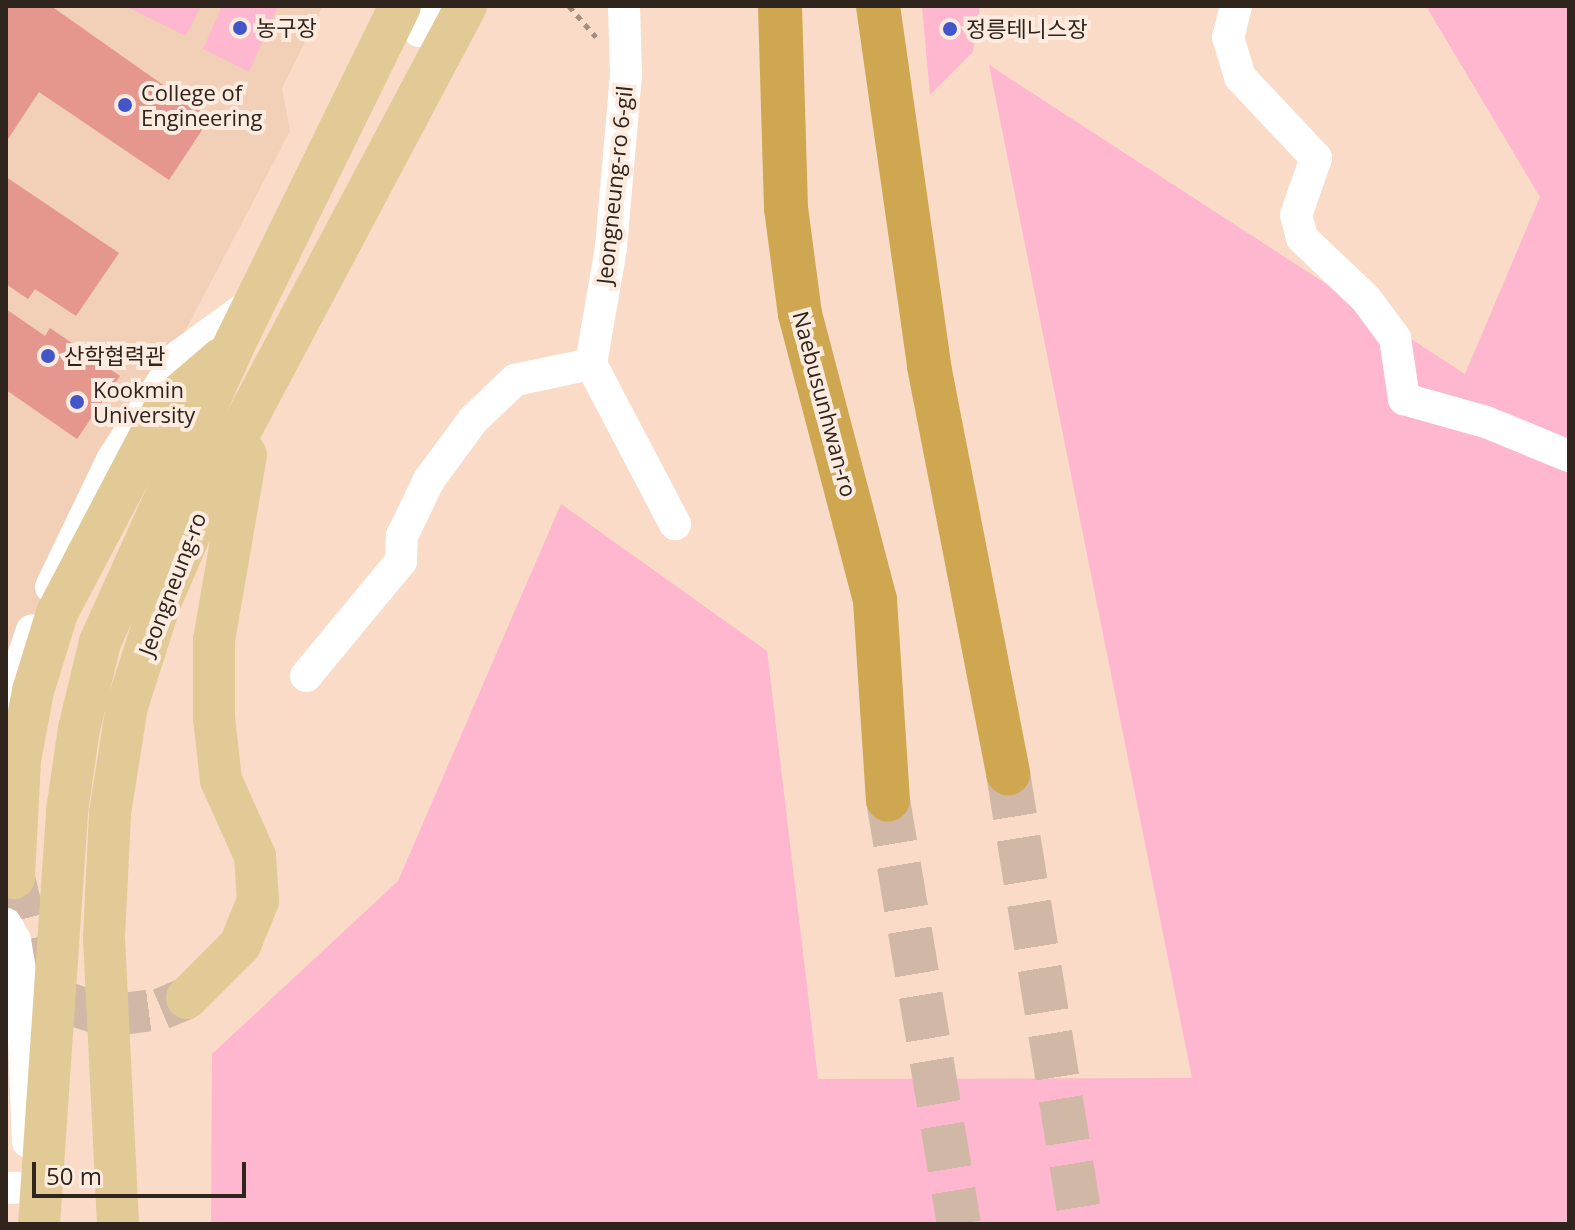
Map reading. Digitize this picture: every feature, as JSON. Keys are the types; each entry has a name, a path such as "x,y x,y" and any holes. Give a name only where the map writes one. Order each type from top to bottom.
{"highway":[{"name":"Naebusunhwan-ro","path":"780,6 786,208 800,314 875,600 888,800"},
{"path":"878,6 881,54 905,189 929,366 1008,773"}],"main road":[{"name":"Jeongneung-ro","path":"118,1224 104,937 110,813 127,706 160,603 209,490 466,6"},
{"name":"Jeongneung-ro","path":"25,1199 67,811 79,729 100,642 256,300 418,12"},
{"path":"334,255 337,187 418,12"},
{"path":"14,878 20,760 33,691 57,613 165,407 232,349"},
{"path":"187,998 240,945 258,901 255,856 221,780 214,718 214,640 250,414"}],"street":[{"name":"Jeongneung-ro 6-gil","path":"591,364 611,248 626,75 624,6"},
{"path":"1236,6 1228,37 1240,77 1316,158 1296,215 1302,238 1366,299 1395,338 1404,399 1486,422 1569,456"},
{"name":"Jeongneung-ro","path":"7,698 71,541 148,400 179,356 256,300"},
{"path":"306,676 401,561 402,536 429,480 473,420 515,380 591,364 675,524"},
{"name":"Jeongneung-ro","path":"6,924 15,940 22,982 25,1199 29,1224"}],"shaded area":[{"name":"Kookmin University","path":"6,6 323,6 282,88 290,131 6,673"},
{"path":"125,6 201,6 186,36"},
{"name":"농구장","path":"222,6 278,6 249,72 203,49"},
{"name":"정릉테니스장","path":"922,6 980,6 973,52 930,95"},
{"path":"1426,6 1569,6 1569,1224 211,1224 212,1054 398,881 561,504 767,651 818,1079 1192,1078 989,65 1465,374 1540,197"}],"building":[{"name":"College of Engineering","path":"6,6 51,6 210,118 169,180 39,92 6,142"},
{"path":"6,177 119,253 76,316 35,289 28,299 6,284"},
{"name":"산학협력관","path":"6,309 45,336 50,328 120,376 77,439 6,390"}],"tunnel":[{"path":"1008,773 1081,1224"},
{"path":"888,800 959,1224"},
{"path":"14,878 35,963 43,982 64,1002 107,1016 161,1009 187,998"}],"place":[{"name":"농구장","path":"240,28"},
{"name":"정릉테니스장","path":"950,29"},
{"name":"College of Engineering","path":"125,105"},
{"name":"산학협력관","path":"48,356"},
{"name":"Kookmin University","path":"77,402"}]}
